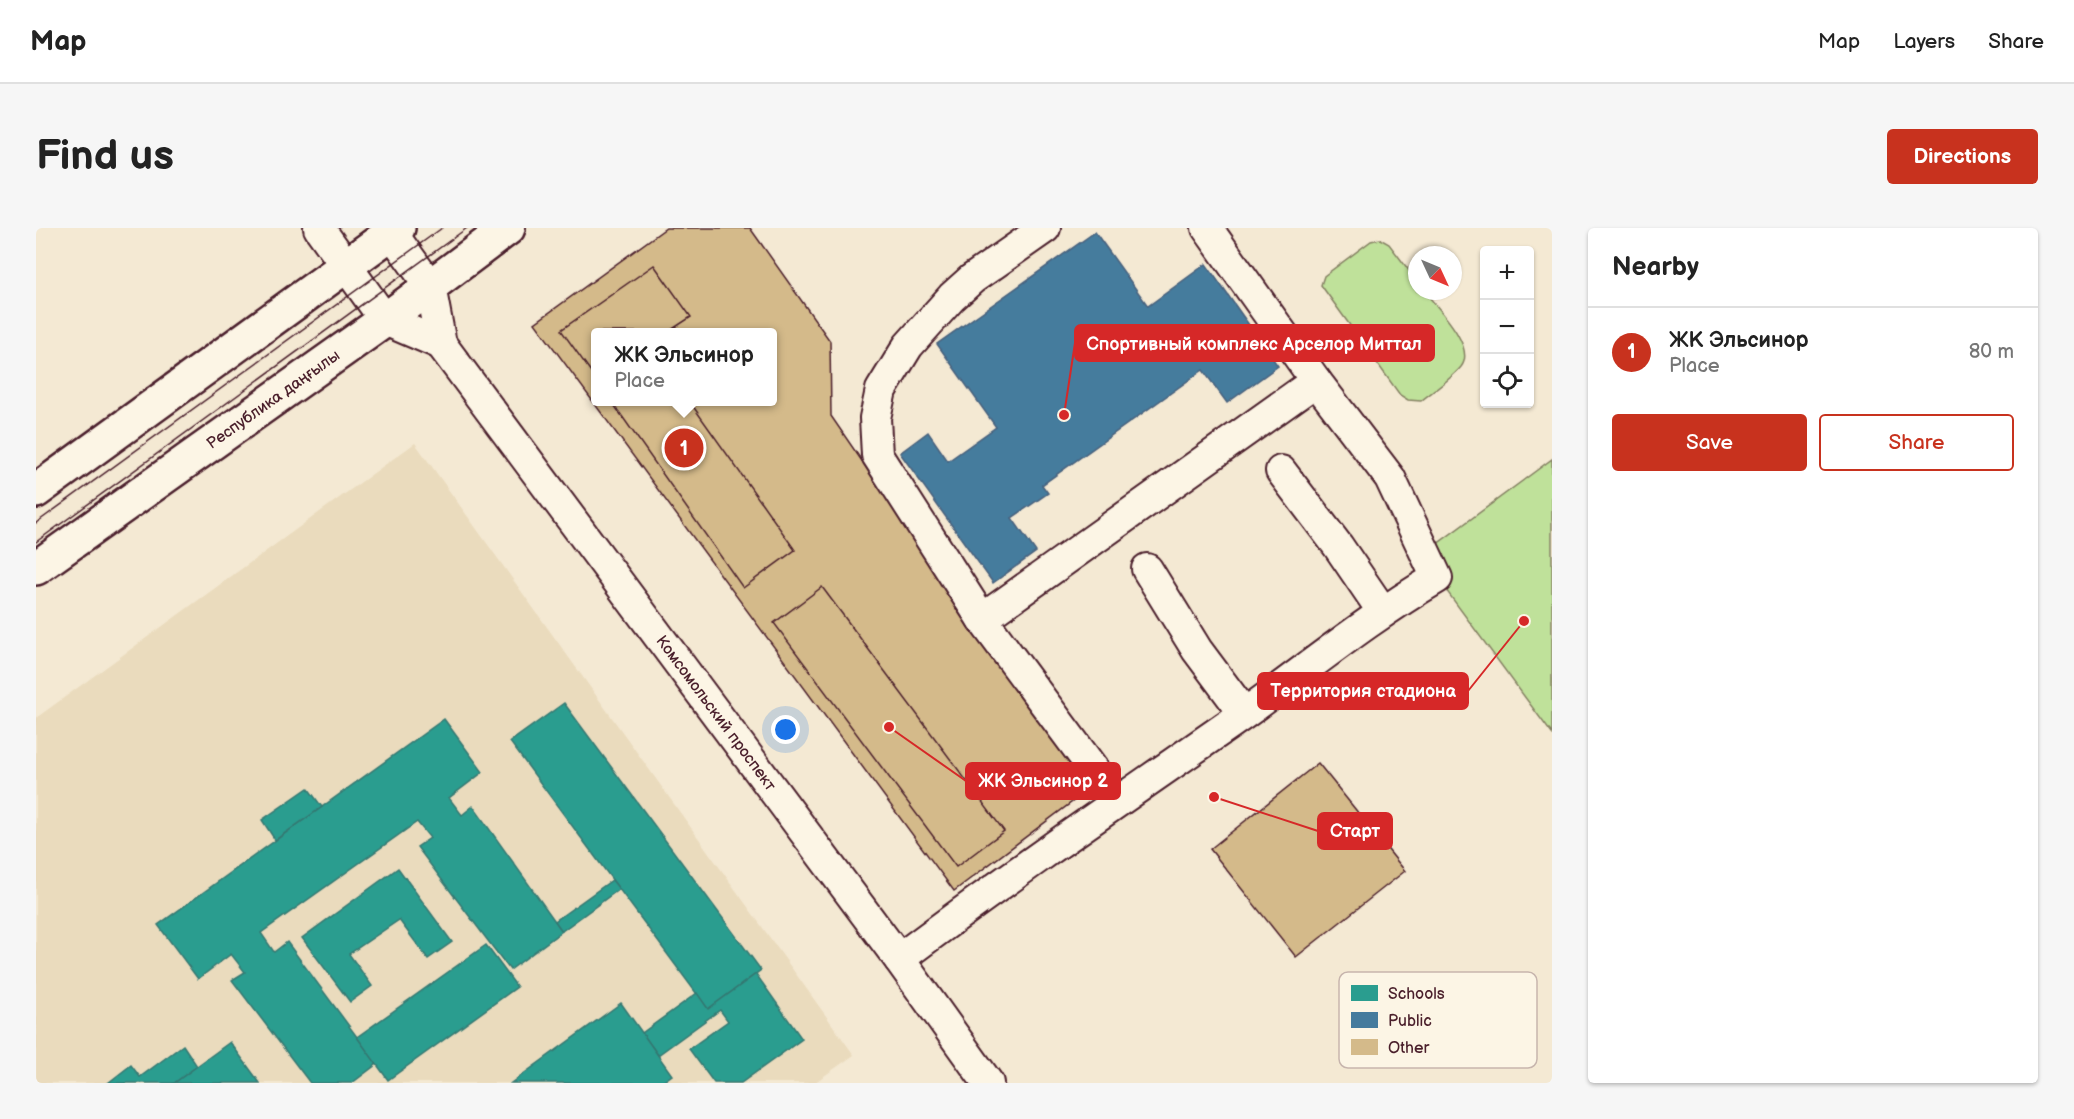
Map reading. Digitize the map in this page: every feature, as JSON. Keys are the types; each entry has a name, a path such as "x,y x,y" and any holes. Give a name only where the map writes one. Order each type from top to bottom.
{"main road":[{"name":"Республика даңғылы","path":"36,568 385,320 508,228"},
{"path":"36,491 347,266 393,230"}],"street":[{"path":"319,228 385,320 441,344"},
{"path":"1045,228 972,279 952,297 908,346 882,390 875,418 877,455 982,619 1117,801"},
{"path":"899,959 964,910 1383,612 1437,578 1390,478 1316,381 1207,228"},
{"path":"393,230 430,286 441,344"},
{"name":"Комсомольский проспект","path":"441,344 899,959 988,1083"},
{"path":"982,619 1316,381"},
{"path":"1281,471 1338,546 1383,612"},
{"path":"1147,569 1197,650 1244,713"}],"shaded area":[{"path":"415,443 854,1055 814,1083 36,1083 36,718"}],"green space":[{"path":"1380,239 1389,244 1408,269 1408,300 1432,300 1460,338 1464,349 1465,359 1461,367 1421,401 1408,400 1400,395 1321,285 1324,276 1371,241"},
{"path":"1552,459 1552,734 1421,556"}],"building: Schools":[{"path":"564,703 761,970 708,1009 510,742"},
{"path":"444,719 483,772 449,798 462,815 473,806 562,931 510,970 417,847 430,838 417,822 261,933 274,952 287,942 377,1064 352,1083 310,1083 232,980 245,972 231,954 198,979 158,925"},
{"path":"308,788 322,807 275,840 262,820"},
{"path":"398,868 452,942 428,959 399,920 349,954 372,986 350,1002 302,938"},
{"path":"612,880 619,889 562,931 555,921"},
{"path":"486,945 517,987 388,1080 357,1037"},
{"path":"756,974 802,1039 741,1083 714,1083 689,1049 728,1021 720,1010 658,1055 642,1033 697,993 708,1009"},
{"path":"621,1003 672,1075 661,1083 511,1083"},
{"path":"230,1042 260,1083 174,1083 197,1066"},
{"path":"183,1045 197,1066 174,1083 108,1083 131,1065 140,1077"}],"building: Public":[{"path":"1095,232 1148,306 1206,264 1278,366 1227,403 1203,370 1042,485 1048,493 1012,518 1036,552 993,583 900,453 928,432 948,461 996,427 937,344"}],"building: Other":[{"path":"666,228 750,228 830,341 831,416 1088,790 954,891 596,406 777,406 777,328 591,328 591,399 535,323"},
{"path":"654,265 691,317 674,328 591,328 591,372 561,330"},
{"path":"615,406 693,406 795,550 743,588"},
{"path":"822,587 1004,831 956,867 774,623"},
{"path":"1318,763 1405,871 1296,957 1210,849"}],"tram line":[{"path":"36,523 442,228"},
{"path":"36,542 467,228"}],"place":[{"name":"Спортивный комплекс Арселор Миттал","path":"1064,415"},
{"name":"ЖК Эльсинор","path":"684,448"},
{"name":"Территория стадиона","path":"1524,621"},
{"name":"ЖК Эльсинор 2","path":"889,727"},
{"name":"Старт","path":"1214,797"}]}
